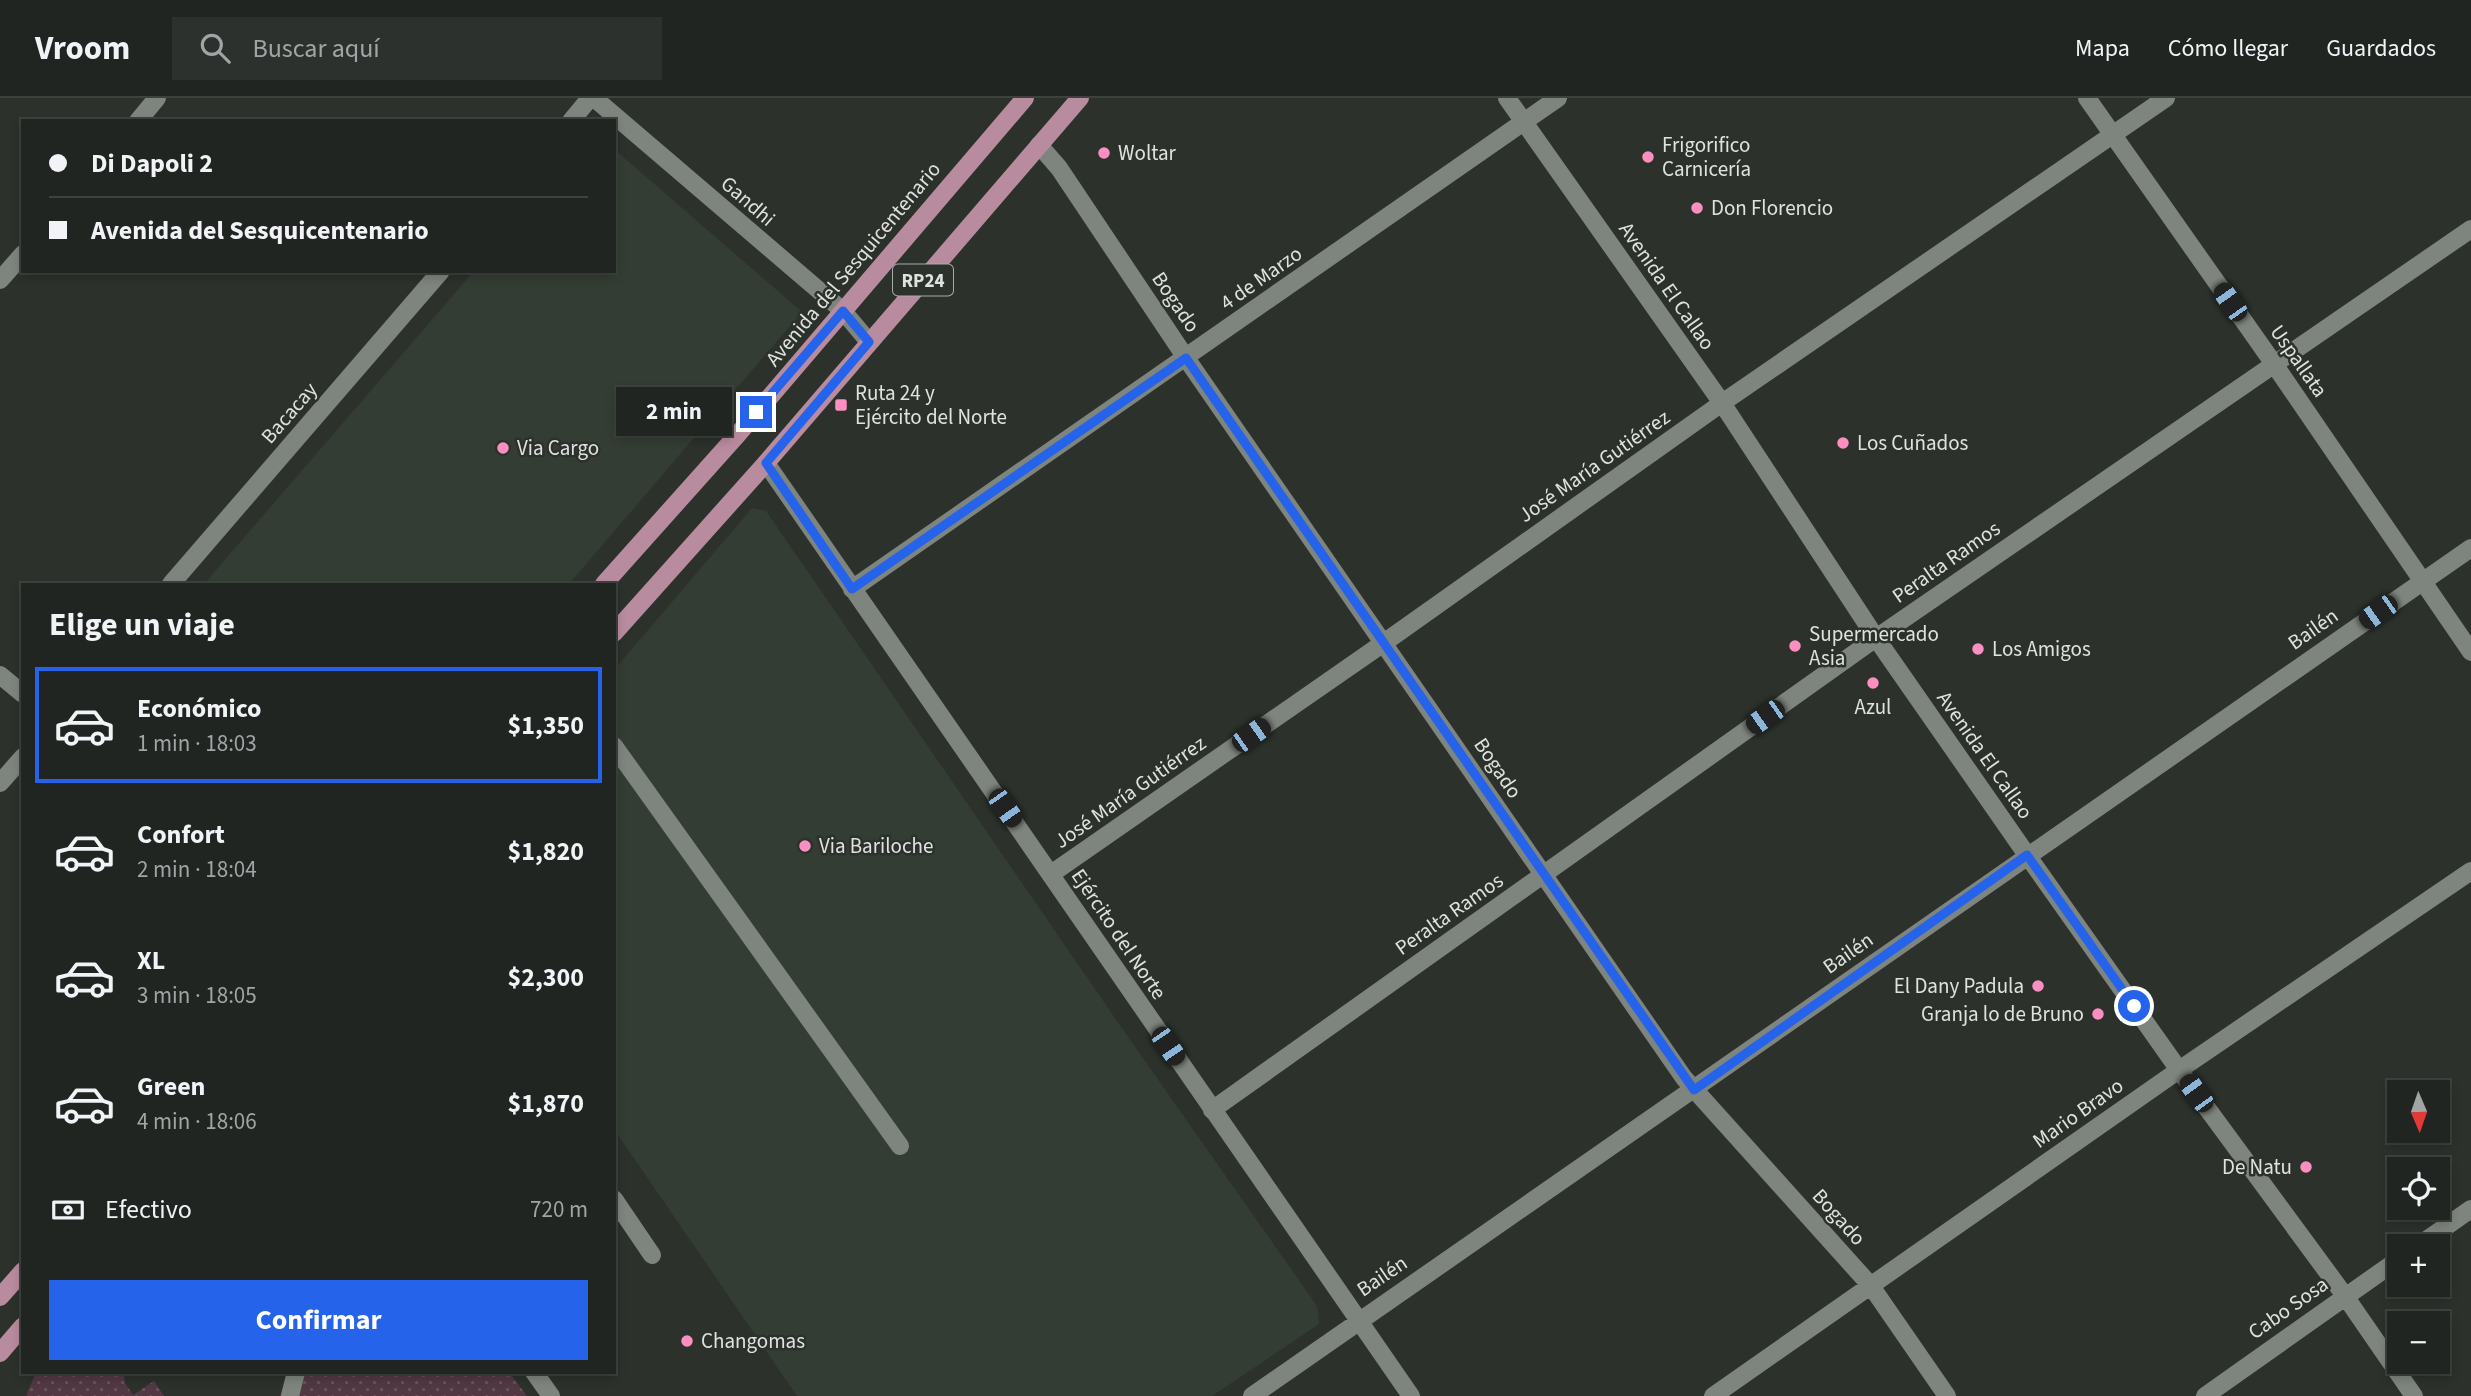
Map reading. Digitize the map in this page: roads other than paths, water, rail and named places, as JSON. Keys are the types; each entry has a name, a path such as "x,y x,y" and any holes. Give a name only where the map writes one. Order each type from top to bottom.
{"main road":[{"name":"Avenida del Sesquicentenario","path":"605,583 1025,98"},
{"name":"RP24","path":"616,631 766,463 1080,98"},
{"path":"0,1297 21,1273"},
{"path":"1,1353 21,1328"}],"street":[{"path":"140,119 157,98"},
{"path":"573,119 592,98"},
{"name":"Gandhi","path":"592,98 843,311 869,342"},
{"name":"Avenida El Callao","path":"1507,98 1722,403 1876,638 2027,855 2414,1396"},
{"name":"4 de Marzo","path":"852,589 1558,98"},
{"name":"Uspallata","path":"2087,98 2274,364 2471,652"},
{"name":"José María Gutiérrez","path":"1051,874 1722,403 2166,98"},
{"name":"Bogado","path":"1040,145 1059,168 1186,358 1694,1090 1871,1286 1947,1396"},
{"name":"Peralta Ramos","path":"1212,1111 1876,638 2471,229"},
{"path":"0,280 21,256"},
{"name":"Bacacay","path":"172,583 439,273"},
{"name":"Ejército del Norte","path":"766,463 1411,1396"},
{"name":"Bailén","path":"1251,1396 2471,548"},
{"path":"0,675 21,692"},
{"path":"616,749 900,1146"},
{"path":"0,783 21,759"},
{"name":"Mario Bravo","path":"1713,1396 2179,1070 2471,871"},
{"path":"616,1202 652,1255"},
{"path":"2435,1234 2471,1209"},
{"name":"Cabo Sosa","path":"2204,1396 2387,1267"},
{"path":"290,1396 296,1374"},
{"path":"535,1374 551,1396"}],"place":[{"name":"Woltar","path":"1104,153"},
{"name":"Frigorifico Carnicería","path":"1648,157"},
{"name":"Don Florencio","path":"1697,208"},
{"name":"Ruta 24 y Ejército del Norte","path":"841,405"},
{"name":"Los Cuñados","path":"1843,443"},
{"name":"Via Cargo","path":"503,448"},
{"name":"Supermercado Asia","path":"1795,646"},
{"name":"Los Amigos","path":"1978,649"},
{"name":"Azul","path":"1873,683"},
{"name":"Via Bariloche","path":"805,846"},
{"name":"El Dany Padula","path":"2038,986"},
{"name":"Granja lo de Bruno","path":"2098,1014"},
{"name":"De Natu","path":"2306,1167"},
{"name":"Changomas","path":"687,1341"}]}
